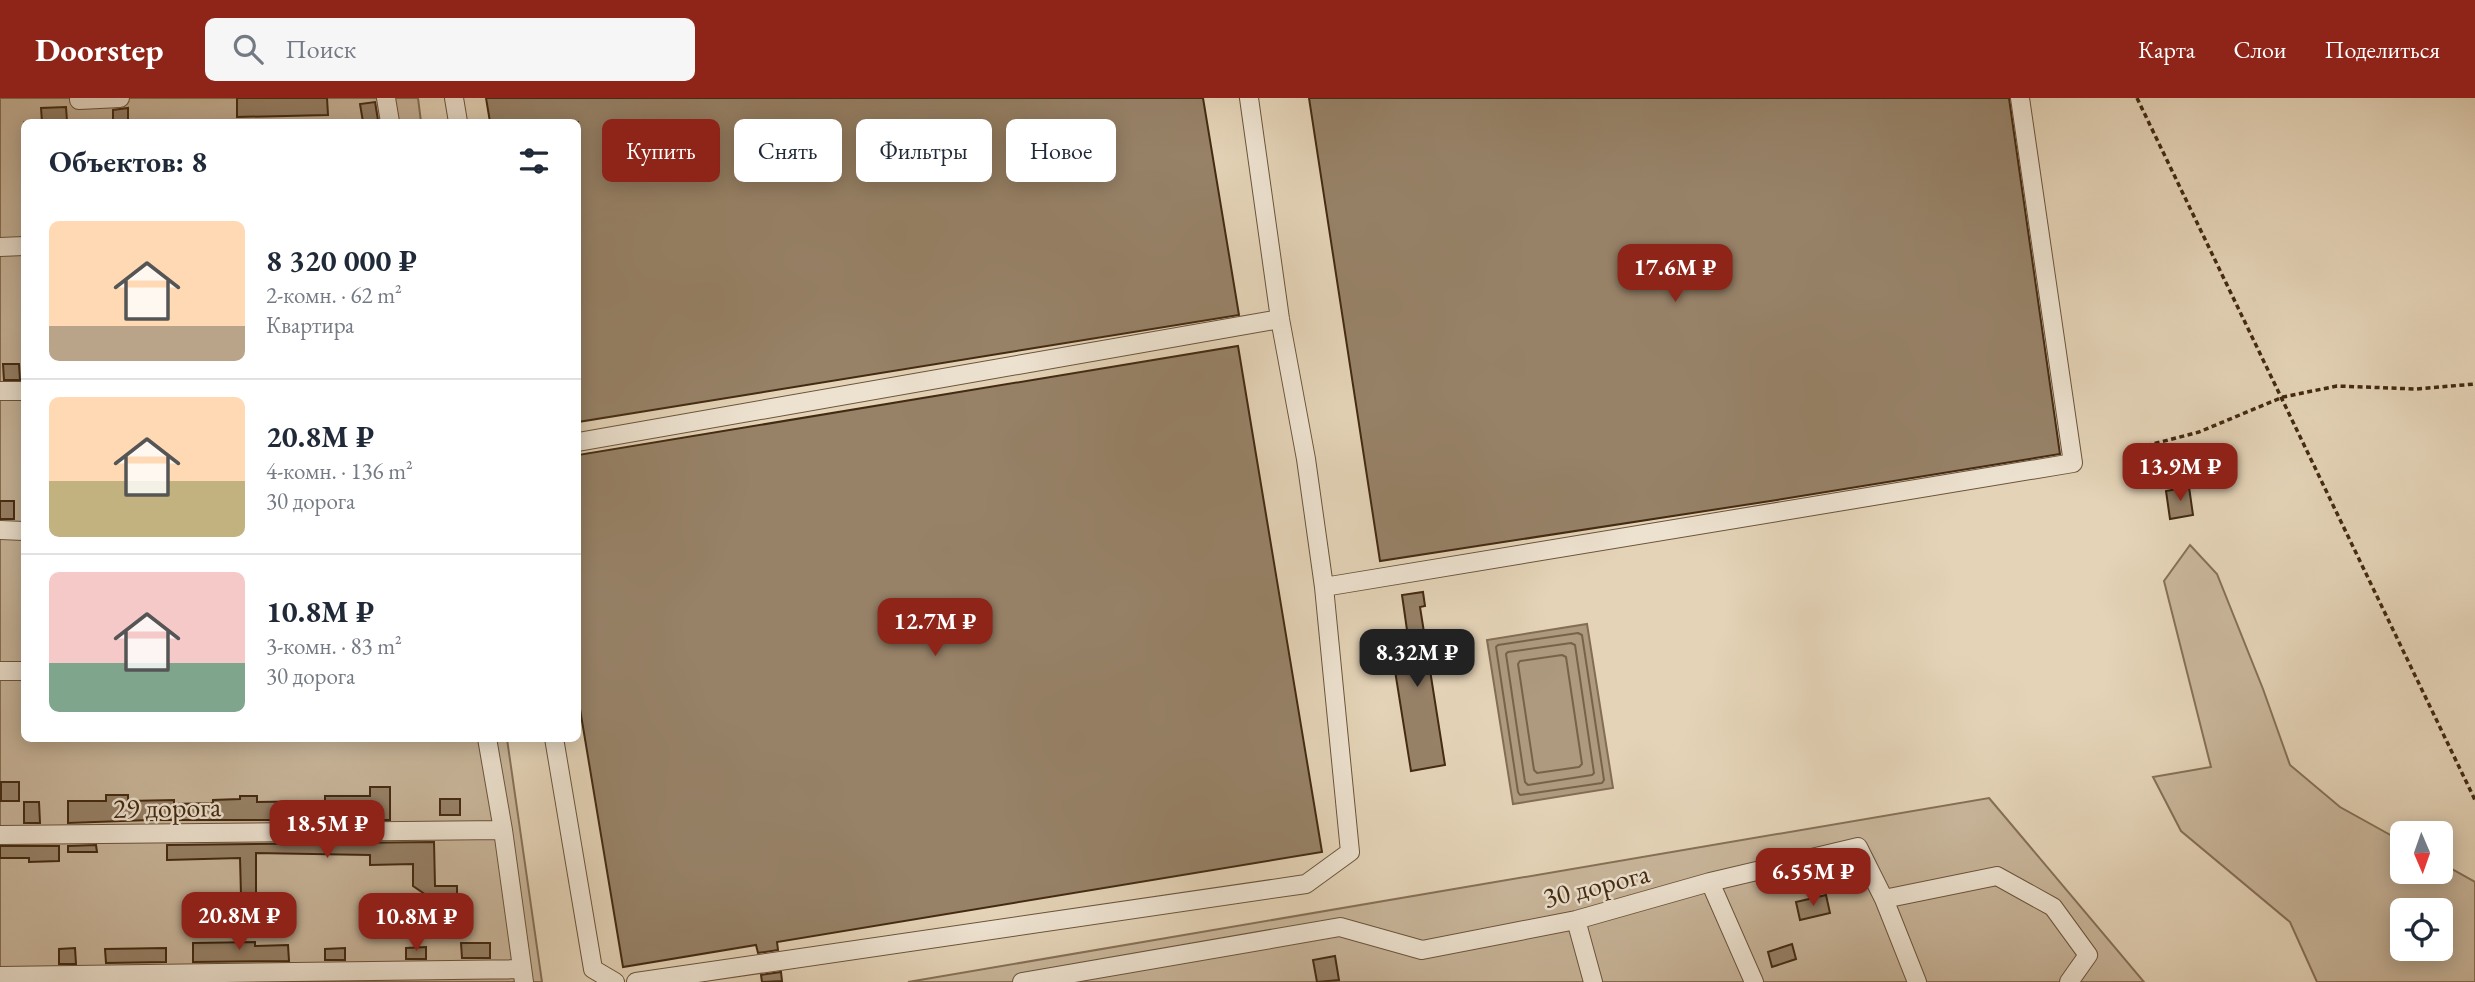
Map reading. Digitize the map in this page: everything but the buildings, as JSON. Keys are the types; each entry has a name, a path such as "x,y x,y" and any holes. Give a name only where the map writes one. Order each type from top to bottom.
{"street":[{"path":"79,100 120,98"},
{"path":"386,98 390,119"},
{"path":"454,98 458,119"},
{"path":"636,982 1306,884 1350,852 1324,587 1306,459 1280,319 1249,98"},
{"path":"1324,587 2073,463 2020,98"},
{"path":"0,247 21,246"},
{"path":"581,441 1280,319"},
{"path":"0,391 21,391"},
{"path":"0,530 21,531"},
{"path":"0,671 21,671"},
{"path":"0,976 523,975 488,742"},
{"path":"555,742 593,969 615,982"},
{"name":"29 дорога","path":"0,835 503,830"},
{"name":"30 дорога","path":"1021,982 1340,927 1422,950 1576,920 1710,882 1858,848 1884,899"},
{"path":"1917,982 1884,899 1997,876 2053,908 2088,955 2068,982"},
{"path":"1710,882 1754,982"},
{"path":"1576,920 1593,982"}],"path":[{"path":"2137,98 2475,800"},
{"path":"2130,450 2199,432 2283,397 2337,386 2416,389 2475,384"}],"shaded area":[{"path":"0,98 418,98 421,119 21,119 21,742 507,742 542,982 0,982"},
{"path":"2190,545 2217,574 2290,765 2340,807 2390,835 2390,884 2454,884 2454,870 2475,882 2475,982 2317,982 2290,922 2181,831 2153,777 2211,767 2164,581"},
{"path":"1989,798 2144,982 908,982"}],"water":[{"path":"1587,624 1613,788 1513,804 1487,640"}]}
